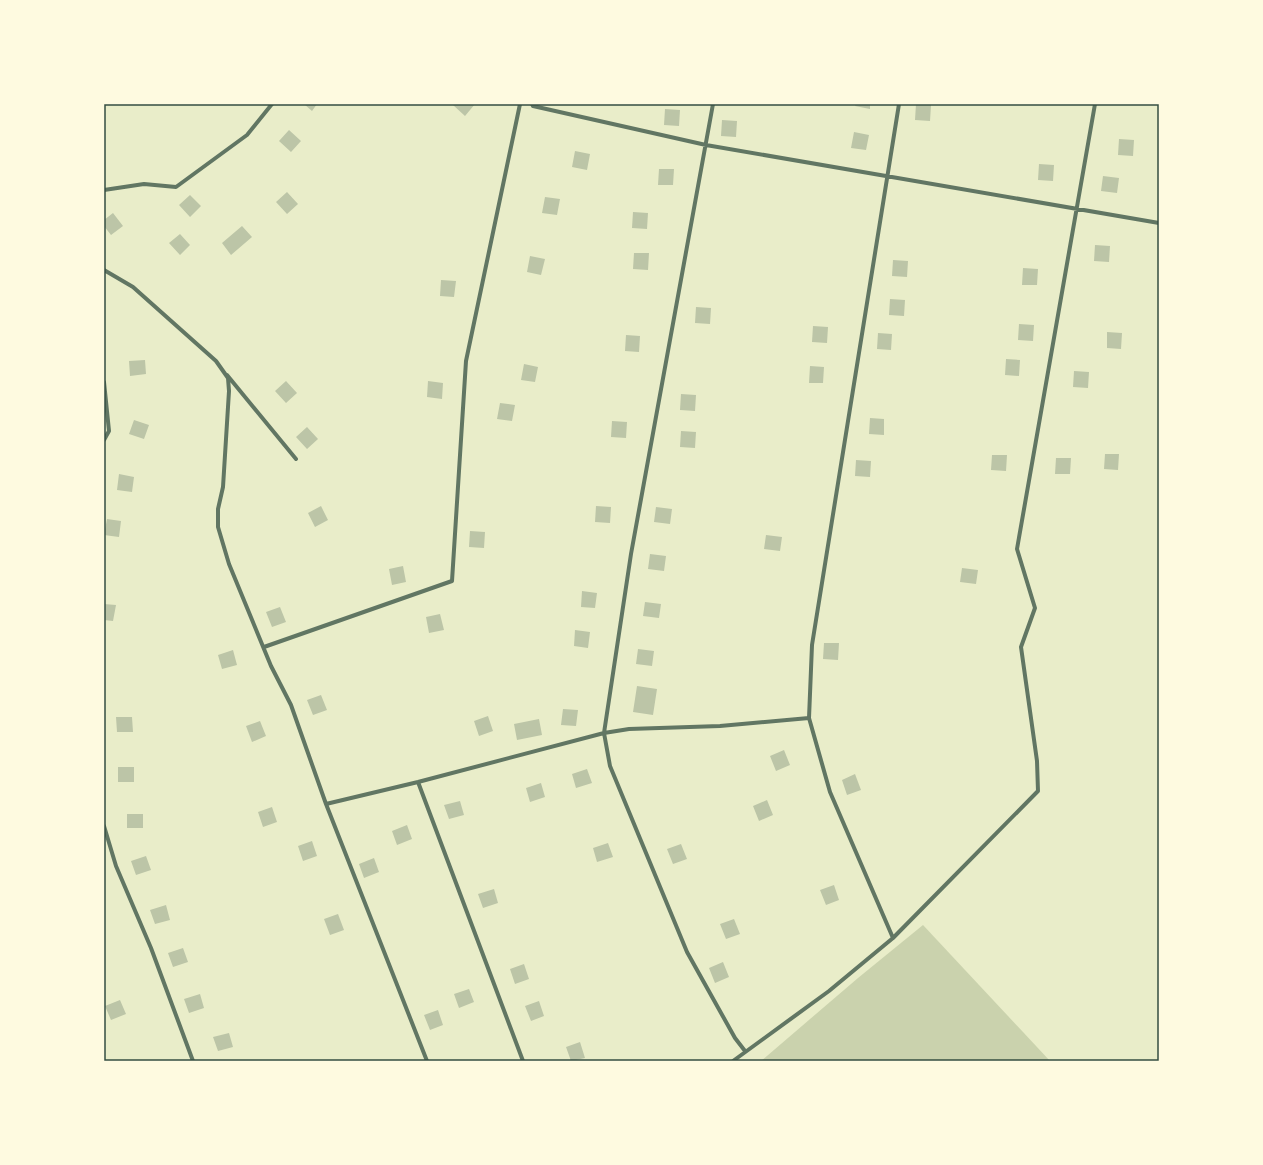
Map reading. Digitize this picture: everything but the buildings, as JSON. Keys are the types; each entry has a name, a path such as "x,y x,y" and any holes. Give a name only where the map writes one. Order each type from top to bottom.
{"street":[{"path":"104,190 144,184 176,187 246,135 272,104"},
{"path":"264,647 452,581 466,361 520,104"},
{"path":"532,104 706,145 1159,223"},
{"path":"713,104 631,554 604,733 610,766 687,952 735,1038 744,1051"},
{"path":"893,938 830,792 809,718 812,645 899,104"},
{"path":"733,1061 744,1051 829,991 893,938 1038,791 1037,761 1021,647 1035,608 1017,549 1078,208 1095,104"},
{"path":"104,270 134,287 216,361 296,459"},
{"path":"223,370 228,378 229,391 223,487 218,509 218,527 229,564 271,666 291,705 326,804 426,1061"},
{"path":"104,382 109,432 104,440"},
{"path":"326,804 418,782 604,733 629,729 720,726 809,718"},
{"path":"418,782 523,1061"},
{"path":"104,826 116,866 151,948 193,1061"}],"green space":[{"path":"923,925 1050,1061 761,1061 858,978"}]}
